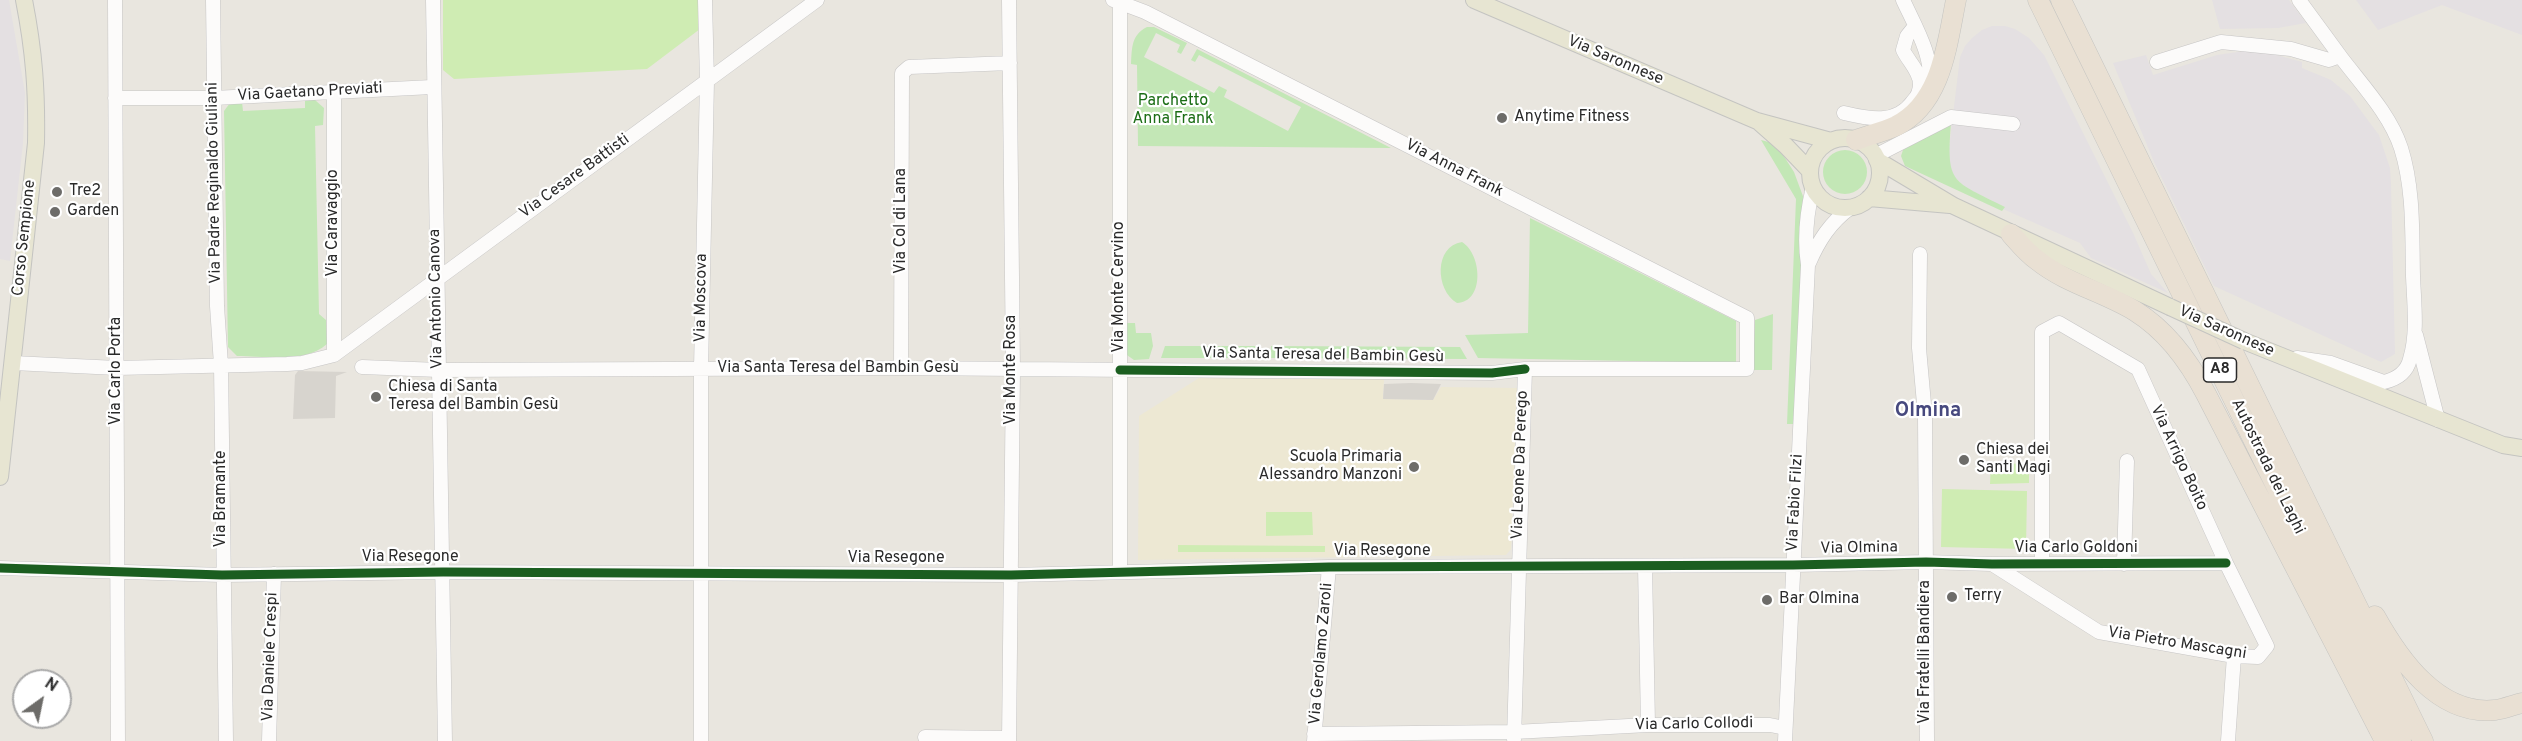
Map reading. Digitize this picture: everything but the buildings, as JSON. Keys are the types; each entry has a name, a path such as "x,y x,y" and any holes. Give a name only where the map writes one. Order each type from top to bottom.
{"highway":[{"path":"1856,140 1896,125 1911,116 1928,96 1943,60 1956,0"},
{"name":"Autostrada dei Laghi","path":"2038,0 2401,741"},
{"name":"Autostrada dei Laghi","path":"2061,0 2423,741"},
{"path":"2011,234 2027,252 2046,267 2136,312 2165,335 2187,362 2206,394 2385,741"},
{"path":"2275,438 2386,637 2420,680 2466,707 2495,710 2522,703"}],"main road":[{"name":"Corso Sempione","path":"0,477 36,122 37,90 24,0"},
{"name":"Via Saronnese","path":"1474,0 1757,121 1831,141 1840,138 1856,140 1865,144 1876,158 1954,206 2011,234 2244,341 2503,446 2522,448"},
{"name":"Via Saronnese","path":"1757,121 1786,146 1828,204 1850,208"},
{"path":"1811,179 1818,151 1831,141"},
{"path":"1850,208 1869,198 1878,185 1880,175 1876,158"},
{"name":"Via Saronnese","path":"1869,198 1954,206"},
{"name":"Via Saronnese","path":"2503,446 2522,461"}],"street":[{"name":"Via Carlo Porta","path":"115,0 118,741"},
{"name":"Via Padre Reginaldo Giuliani","path":"213,0 217,306 221,365"},
{"name":"Via Antonio Canova","path":"433,0 432,87 445,741"},
{"name":"Via Moscova","path":"701,741 701,369 707,81 705,0"},
{"name":"Via Cesare Battisti","path":"334,355 817,0"},
{"name":"Via Monte Rosa","path":"1009,0 1013,369 1009,739"},
{"path":"1903,0 1925,52 1931,79 1928,96"},
{"path":"2283,356 2331,363 2384,382 2400,375 2406,368 2410,360 2415,330 2410,199 2401,148 2390,125 2299,0"},
{"name":"Via Anna Frank","path":"1117,1 1145,12 1747,318 1747,369"},
{"name":"Via Monte Cervino","path":"1117,1 1120,572"},
{"path":"1844,113 1873,119 1892,117 1909,107 1917,97 1920,84 1918,75 1903,50 1907,36 1915,26"},
{"path":"2157,62 2221,42 2281,47 2329,60 2340,56"},
{"name":"Via Col di Lana","path":"902,368 902,73 909,67 1010,63"},
{"name":"Via Gaetano Previati","path":"115,98 214,98 432,87"},
{"name":"Via Caravaggio","path":"334,92 334,355"},
{"path":"1876,158 1951,117 2013,124"},
{"name":"Via Fabio Filzi","path":"1785,735 1811,179"},
{"name":"Via Fabio Filzi","path":"1808,265 1820,237 1836,219 1850,208"},
{"path":"1920,254 1919,348 1925,415 1926,562"},
{"name":"Via Arrigo Boito","path":"2042,563 2042,332 2059,322 2138,369 2226,563 2267,646"},
{"path":"2415,330 2438,420"},
{"path":"13,363 117,368 302,363 334,355"},
{"name":"Via Bramante","path":"221,365 226,741"},
{"name":"Via Santa Teresa del Bambin Gesù","path":"362,367 439,370 902,368 1492,373 1525,369 1747,369"},
{"name":"Via Leone Da Perego","path":"1514,736 1525,369"},
{"name":"Via Carlo Goldoni","path":"2124,564 2127,461"},
{"name":"Via Carlo Goldoni","path":"1926,562 2226,563"},
{"name":"Via Olmina","path":"1793,565 1926,562"},
{"name":"Via Fratelli Bandiera","path":"1926,562 1927,741"},
{"name":"Via Pietro Mascagni","path":"1992,564 2099,632 2234,656 2258,657 2267,646"},
{"name":"Via Resegone","path":"0,568 222,574 443,572 1011,575 1329,567 1793,565"},
{"path":"1646,566 1648,725"},
{"name":"Via Gerolamo Zaroli","path":"1314,737 1329,567"},
{"name":"Via Daniele Crespi","path":"268,741 274,574"},
{"path":"2228,741 2234,656"},
{"name":"Via Carlo Collodi","path":"1314,737 1514,736 1648,725 1770,725 1785,735"},
{"path":"925,736 1009,739"}],"shaded area":[{"path":"0,0 9,0 25,93 23,143 10,261 0,259"},
{"path":"2212,0 2289,0 2306,23 2278,28 2220,29"},
{"path":"2356,0 2522,0 2522,35 2442,5 2378,30"},
{"path":"1992,26 2015,29 2029,38 2044,55 2134,235 2151,274 2168,293 2091,258 2080,243 2003,209 2004,207 1966,188 1953,176 1948,156 1960,57 1972,38"},
{"path":"2244,51 2273,54 2302,62 2302,68 2331,80 2350,96 2379,135 2390,168 2395,354 2381,362 2214,286 2154,162 2113,63 2146,55 2153,75 2217,55"},
{"path":"298,371 347,372 336,376 335,418 293,419 295,375"},
{"path":"1199,378 1384,379 1383,399 1433,400 1441,387 1517,388 1511,549 1506,555 1138,560 1139,416"},
{"path":"1384,384 1441,384 1433,400 1383,399"}],"green space":[{"path":"443,0 698,0 700,29 647,69 454,79 443,70"},
{"name":"Parchetto Anna Frank","path":"1147,27 1154,27 1187,43 1181,54 1177,52 1180,45 1156,33 1144,57 1214,93 1219,86 1227,90 1224,97 1288,131 1301,107 1199,55 1195,62 1191,60 1197,49 1391,148 1138,146 1137,65 1131,64 1133,42 1138,34"},
{"path":"305,100 315,100 324,108 323,125 315,126 319,314 326,320 327,344 318,350 296,357 237,356 228,347 224,111 230,103 242,102 243,111 305,108"},
{"path":"1951,123 1950,158 1956,178 1973,191 2005,207 2002,211 1905,166 1901,156 1904,147"},
{"path":"1761,140 1776,144 1794,172 1804,199 1795,424 1787,424 1796,199"},
{"path":"1845,150 1861,156 1867,172 1861,188 1845,194 1829,188 1823,172 1829,156"},
{"path":"1530,218 1736,321 1736,363 1478,358 1465,335 1528,333"},
{"path":"1462,242 1474,256 1477,277 1472,295 1466,301 1457,303 1445,289 1441,269 1446,251"},
{"path":"1773,314 1772,370 1753,370 1755,320"},
{"path":"1124,323 1135,323 1136,333 1151,333 1153,346 1149,359 1134,360 1124,353"},
{"path":"1165,346 1259,346 1259,358 1161,358"},
{"path":"1271,346 1460,347 1467,359 1271,358"},
{"path":"1991,463 2029,464 2029,483 1990,484"},
{"path":"1942,489 2027,491 2026,549 1941,547"},
{"path":"1266,512 1312,512 1313,535 1266,536"},
{"path":"1178,545 1325,546 1325,552 1178,552"}],"cycle path":[{"path":"1120,370 1492,373 1525,369"},
{"path":"0,568 222,575 443,572 1011,575 1329,567 1793,565 1926,562 2226,563"}],"place":[{"name":"Anytime Fitness","path":"1502,118"},
{"name":"Tre2","path":"57,192"},
{"name":"Garden","path":"55,212"},
{"name":"Chiesa di Santa Teresa del Bambin Gesù","path":"376,397"},
{"name":"Chiesa dei Santi Magi","path":"1964,460"},
{"name":"Scuola Primaria Alessandro Manzoni","path":"1414,467"},
{"name":"Terry","path":"1952,597"},
{"name":"Bar Olmina","path":"1767,600"}],"district":[{"name":"Olmina","path":"1928,412"}]}
